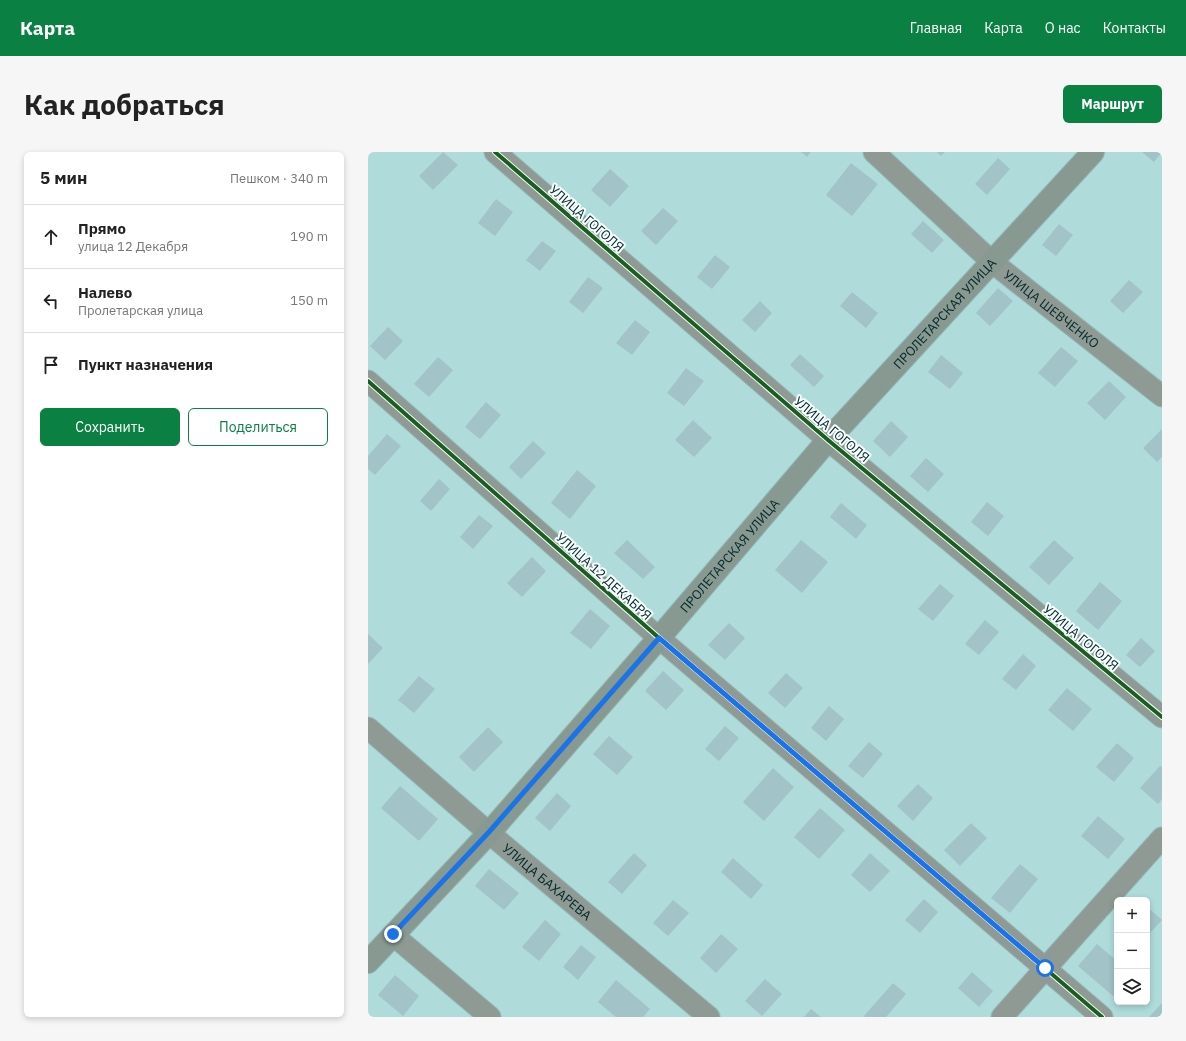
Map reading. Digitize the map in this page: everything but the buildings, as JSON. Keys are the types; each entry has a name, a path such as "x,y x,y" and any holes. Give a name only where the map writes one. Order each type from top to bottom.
{"main road":[{"name":"ПРОЛЕТАРСКАЯ УЛИЦА","path":"368,962 489,832 659,638 828,440 1093,152"}],"street":[{"name":"УЛИЦА ГОГОЛЯ","path":"495,152 828,440 1162,717"},
{"name":"УЛИЦА ШЕВЧЕНКО","path":"874,152 992,262 1162,396"},
{"name":"УЛИЦА 12 ДЕКАБРЯ","path":"368,380 659,638 1102,1017"},
{"name":"УЛИЦА БАХАРЕВА","path":"368,728 709,1017"},
{"path":"1002,1017 1162,838"},
{"path":"393,934 490,1017"}],"cycle path":[{"path":"495,152 828,440 1162,717"},
{"path":"368,381 659,638 1102,1017"}],"route":[{"path":"393,934 489,832 659,638 1045,968"}]}
